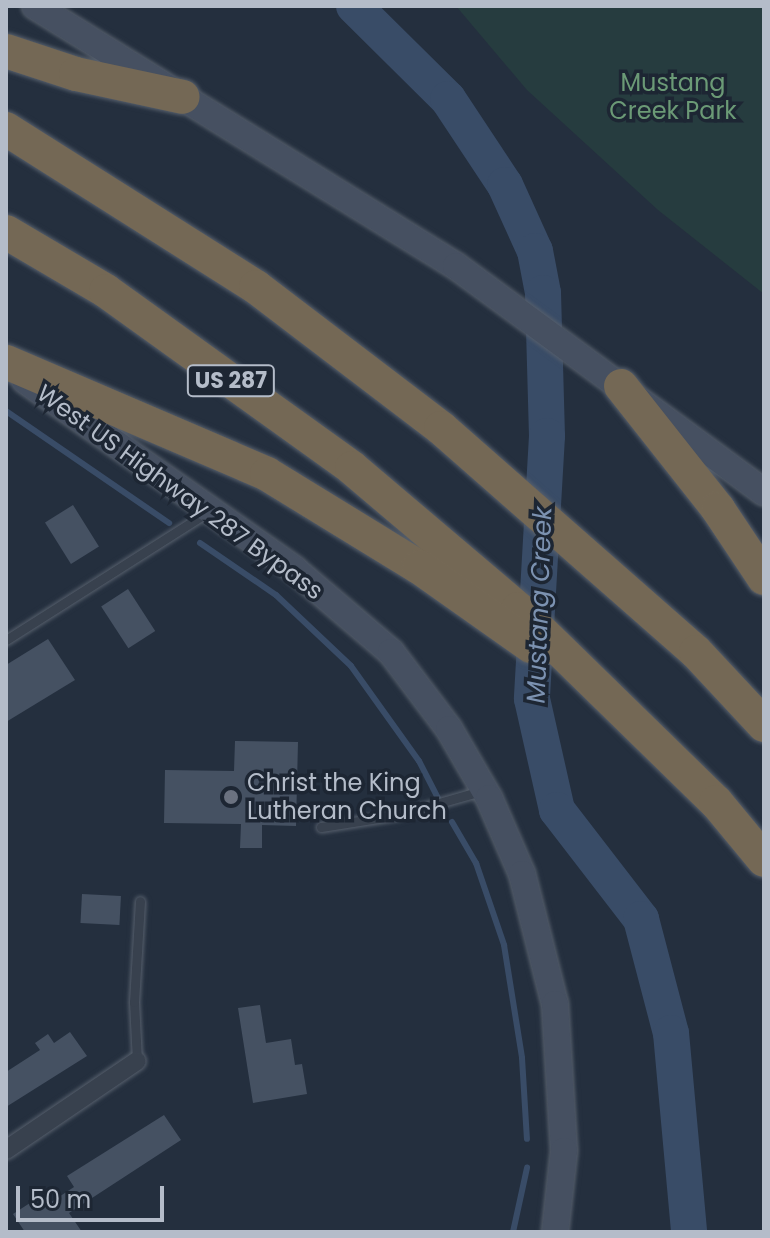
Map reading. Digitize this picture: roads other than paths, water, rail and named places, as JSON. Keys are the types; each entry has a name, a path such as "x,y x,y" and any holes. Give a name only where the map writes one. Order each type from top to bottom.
{"highway":[{"path":"6,51 76,74 183,97"},
{"path":"6,129 256,287 441,428 696,652 764,725"},
{"name":"US 287","path":"6,232 145,319 352,468 446,546 610,701 716,802 764,860"},
{"path":"6,364 267,474 441,583 610,701"},
{"path":"612,379 718,509 764,578"}],"main road":[{"path":"35,6 456,266 764,492"},
{"name":"West US Highway 287 Bypass","path":"6,364 295,570 391,652 449,729 484,790 522,874 555,1004 564,1151 555,1232"}],"street":[{"path":"6,1150 137,1061"}],"lane":[{"path":"6,640 210,511"},
{"path":"321,827 397,815 484,790"},
{"path":"137,1061 134,1002 140,901"}],"waterway":[{"name":"Mustang Creek","path":"354,6 448,99 505,185 535,251 543,293 547,436 532,699 557,810 641,919 671,1033 689,1232"},
{"path":"6,411 169,523"},
{"path":"200,543 276,595 351,666 419,761 439,800"},
{"path":"452,822 476,863 504,945 522,1058 527,1139"},
{"path":"513,1232 527,1168"}],"place":[{"name":"Christ the King Lutheran Church","path":"231,797"}],"park label":[{"name":"Mustang Creek Park","path":"673,97"}]}
